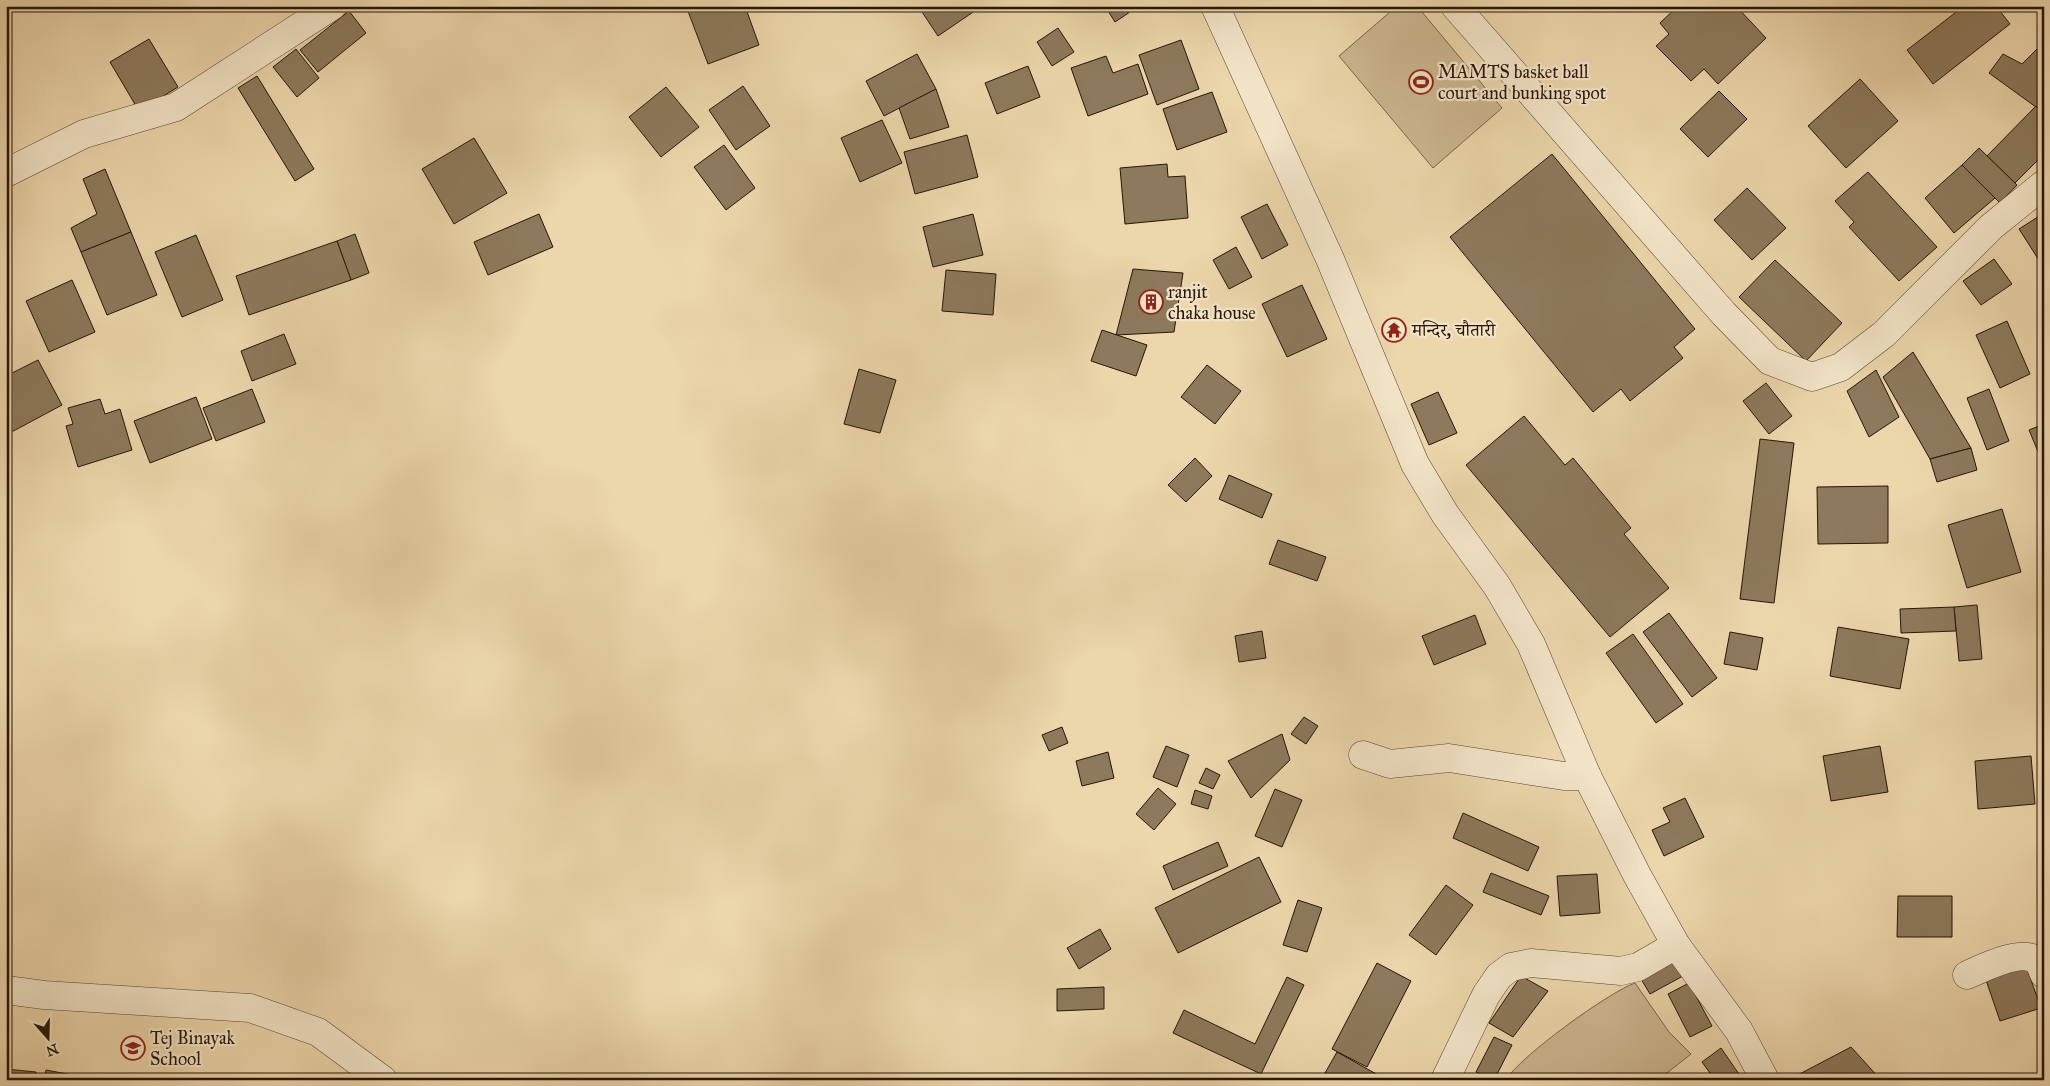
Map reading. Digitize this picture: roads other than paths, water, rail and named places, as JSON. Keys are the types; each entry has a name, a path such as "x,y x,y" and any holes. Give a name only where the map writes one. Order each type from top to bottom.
{"street":[{"path":"6,173 84,134 176,107 332,6"},
{"path":"1215,6 1330,259 1415,464 1445,514 1497,586 1531,644 1587,776 1637,875 1676,945 1740,1031 1766,1080"},
{"path":"1455,6 1724,314 1770,362 1812,377 1841,367 1884,334 1991,226 2044,184"},
{"path":"1363,755 1390,764 1448,758 1564,776 1587,776"},
{"path":"1445,1080 1486,996 1499,976 1511,967 1531,963 1621,971 1638,967 1676,945"},
{"path":"1967,975 2011,958 2029,956 2039,962 2044,974"},
{"path":"6,990 44,995 250,1008 318,1032 383,1080"}],"place":[{"name":"MAMTS basket ball court and bunking spot","path":"1421,82"},
{"name":"ranjit chaka house","path":"1151,302"},
{"name":"मन्दिर, चौतारी","path":"1394,330"},
{"name":"Tej Binayak School","path":"133,1048"}]}
